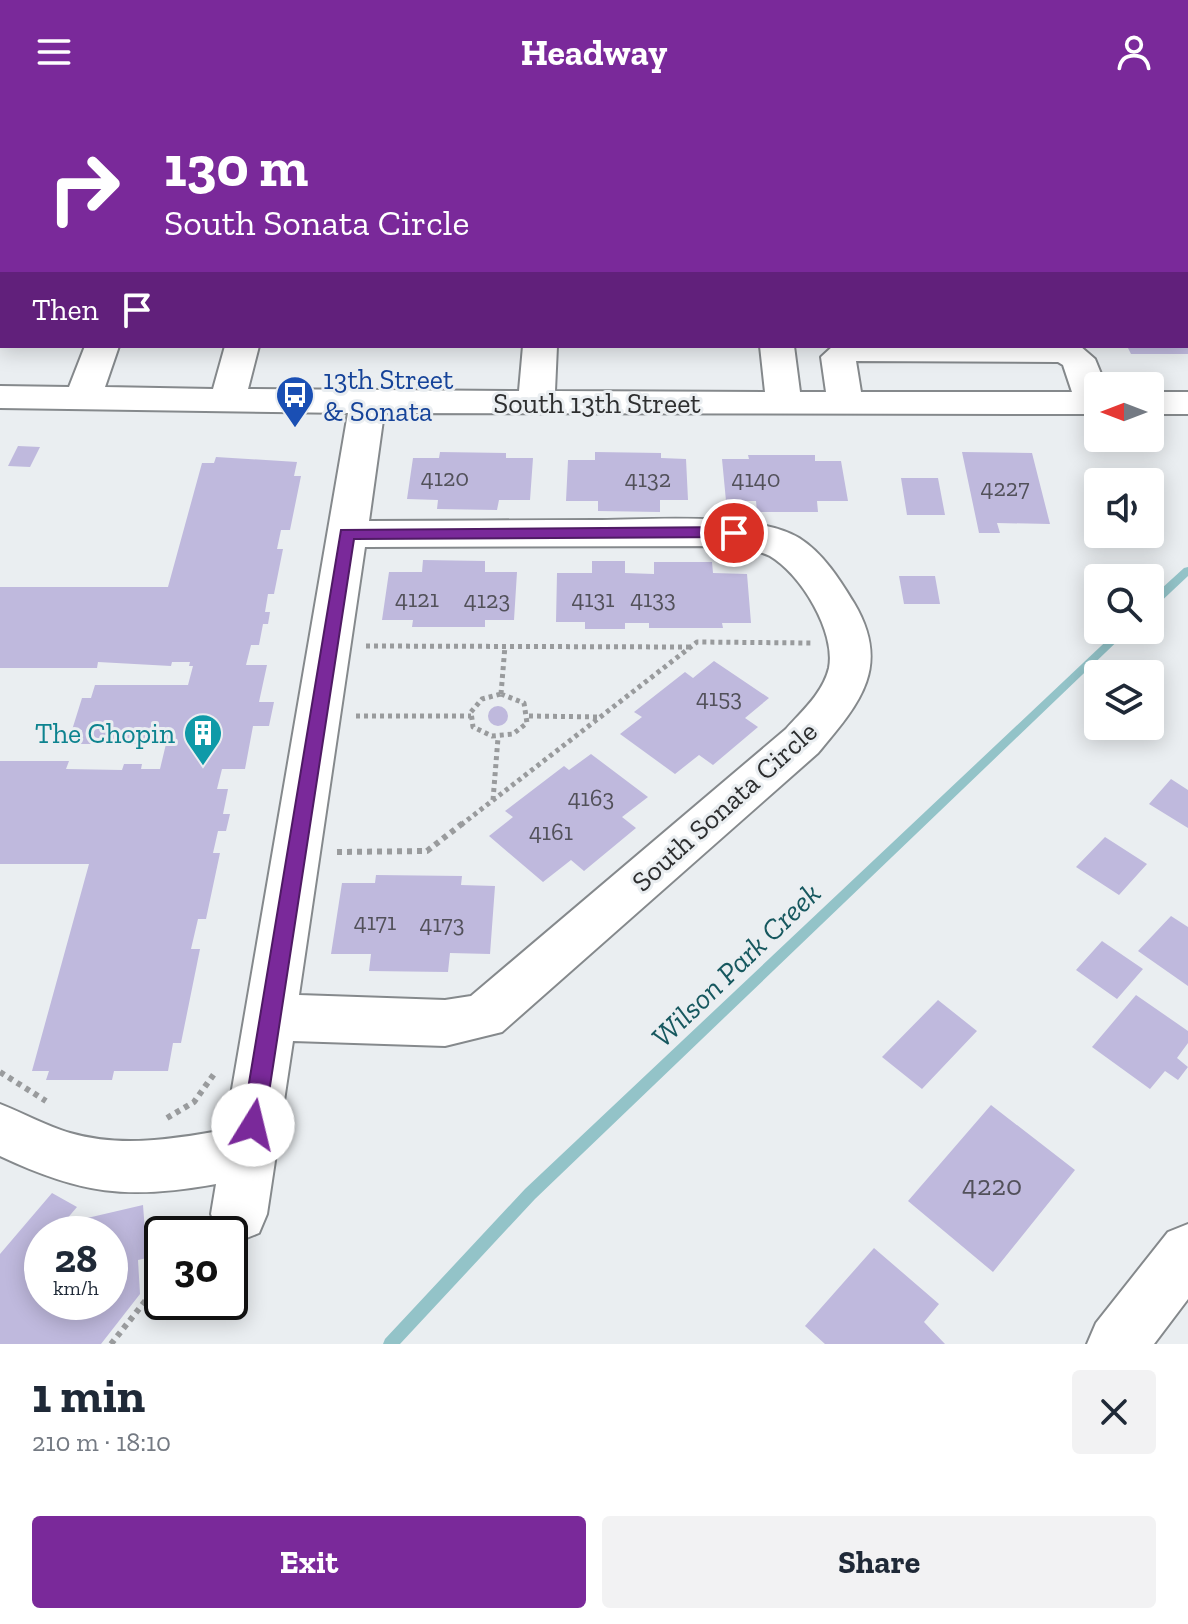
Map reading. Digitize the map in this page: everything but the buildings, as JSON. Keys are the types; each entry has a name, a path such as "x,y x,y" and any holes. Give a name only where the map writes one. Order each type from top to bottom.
{"street":[{"path":"83,398 101,348"},
{"path":"228,400 241,348"},
{"path":"536,403 540,348"},
{"path":"777,348 784,403"},
{"path":"845,403 837,351 1065,352 1078,359 1084,374"},
{"path":"0,431 7,397"},
{"name":"South 13th Street","path":"7,397 536,403 1084,403"},
{"path":"239,1214 368,402"},
{"path":"1164,403 1188,403"},
{"path":"347,534 734,533 784,547 813,573 837,609 851,643"},
{"name":"South Sonata Circle","path":"270,1017 445,1023 484,1016 802,741 838,699 850,668 851,643"},
{"path":"0,1129 65,1158 125,1168 182,1164 249,1152"},
{"path":"1117,1344 1188,1252"}],"path":[{"path":"324,852 427,851 697,642 851,643"},
{"path":"357,646 690,647"},
{"path":"501,694 505,646"},
{"path":"501,694 524,703 529,716 523,730 498,738 479,733 471,716 482,699 501,694"},
{"path":"426,716 471,716"},
{"path":"529,716 600,717"},
{"path":"493,800 498,738"},
{"path":"159,1120 194,1102 216,1068"},
{"path":"0,1072 49,1103"},
{"path":"111,1344 144,1303"}],"waterway":[{"name":"Wilson Park Creek","path":"1164,592 1188,570"},
{"name":"Wilson Park Creek","path":"390,1344 530,1194 1109,644"}],"place":[{"name":"13th Street & Sonata","path":"295,429"},
{"name":"The Chopin","path":"203,767"}],"route":[{"path":"253,1125 347,534 734,533"}]}
